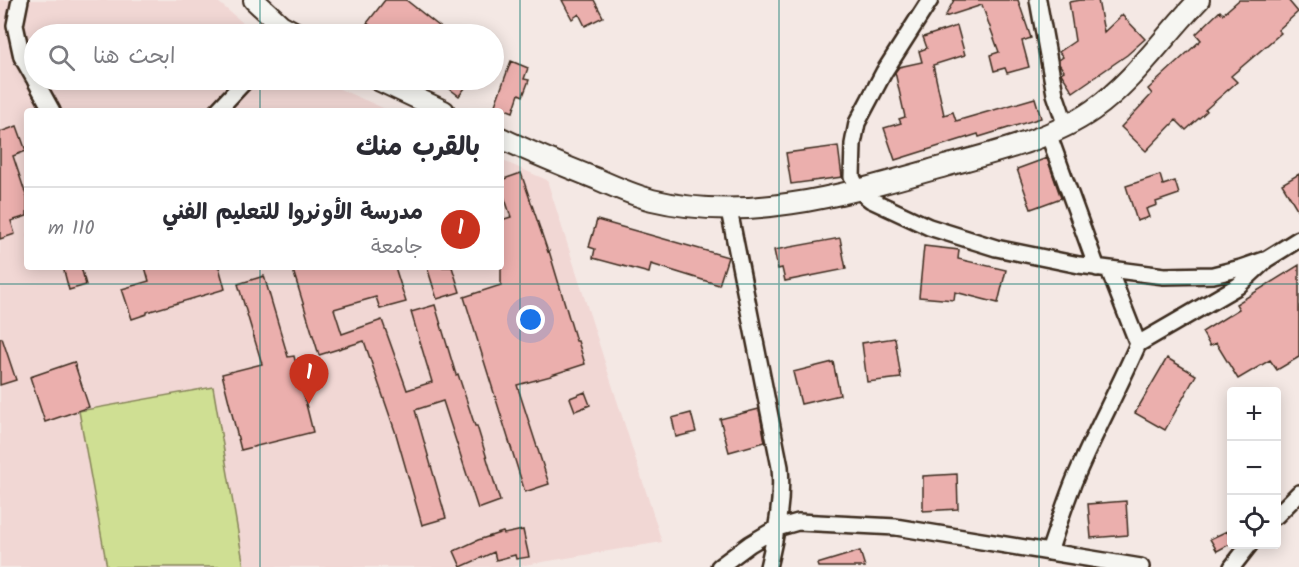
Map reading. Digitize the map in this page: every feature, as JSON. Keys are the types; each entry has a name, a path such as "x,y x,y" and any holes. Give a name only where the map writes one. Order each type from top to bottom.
{"main road":[{"path":"254,0 278,24"},
{"path":"504,139 634,195 676,205 729,210 791,204 858,190 955,163 1057,130 1091,112 1113,94 1199,0"},
{"path":"399,90 438,108"}],"street":[{"path":"20,0 15,25 24,60"},
{"path":"930,0 884,72 857,123 852,177 858,190 887,209 929,227 996,248 1103,269 1164,276 1197,276 1241,268 1267,259 1299,239"},
{"path":"1038,0 1055,94 1057,130 1103,269 1138,344"},
{"path":"41,90 50,108"},
{"path":"220,108 237,90"},
{"path":"729,210 780,467 781,492 777,528 768,567"},
{"path":"1049,552 1077,472 1113,401 1138,344 1238,286 1267,259"},
{"path":"1281,511 1299,493"},
{"path":"719,567 777,528 798,522 896,527 1141,567"},
{"path":"1232,567 1246,549"}],"shaded area":[{"path":"0,0 214,0 244,24 24,24 24,90 342,90 383,108 24,108 24,270 504,270 504,161 547,180 662,542 513,567 0,567"}],"green space":[{"path":"213,387 244,567 107,567 79,411"}],"building":[{"path":"385,0 406,0 436,24 368,24"},
{"path":"562,0 594,0 603,17 585,26 579,14 572,19"},
{"path":"954,0 1018,0 1031,38 1022,41 1029,67 1007,73 1005,68 994,71 990,55 999,52 982,5 945,17"},
{"path":"1098,0 1104,32 1122,15 1145,39 1127,55 1073,92 1061,73 1064,71 1059,60 1063,57 1059,52 1075,41 1069,2"},
{"path":"1239,0 1288,0 1298,12 1278,30 1281,33 1231,76 1237,82 1205,110 1207,111 1186,130 1176,120 1146,151 1121,127 1152,94 1148,89 1201,40 1196,34 1220,11 1223,14"},
{"path":"957,26 965,55 933,65 944,115 953,112 956,121 1035,98 1041,118 979,137 978,134 895,160 884,128 901,123 899,119 905,117 895,72 899,67 922,62 919,51 927,48 923,37"},
{"path":"511,61 528,68 524,79 529,80 523,96 519,94 513,112 495,105 500,90 504,90 504,80"},
{"path":"451,90 464,90 459,96"},
{"path":"17,126 24,145 24,152 13,156 24,189 24,217 11,221 15,234 0,239 0,132"},
{"path":"838,146 842,177 791,184 786,153"},
{"path":"1047,158 1061,198 1031,209 1017,169"},
{"path":"521,173 585,364 517,385 549,484 525,492 464,297 501,285 501,270 504,270 504,219 511,217 504,196 504,179"},
{"path":"1299,174 1299,212 1282,184"},
{"path":"1160,175 1163,185 1175,181 1179,194 1156,202 1157,205 1146,209 1149,217 1137,221 1126,186"},
{"path":"597,220 728,257 719,285 651,264 649,273 593,258 595,249 589,247"},
{"path":"840,238 846,269 785,281 782,268 778,269 774,250"},
{"path":"924,246 959,250 958,259 1006,270 998,303 955,292 954,300 919,297"},
{"path":"1299,265 1299,357 1277,370 1270,360 1238,379 1216,343 1210,346 1202,332 1239,309 1236,304"},
{"path":"64,270 82,270 86,285 69,290"},
{"path":"146,270 220,270 225,289 147,312 147,314 132,319 122,289 149,281"},
{"path":"293,270 396,270 406,302 380,309 376,297 334,309 342,334 382,320 407,390 432,382 411,312 435,305 456,375 458,374 475,426 477,426 500,501 478,509 443,401 415,410 446,518 422,525 396,434 364,341 319,355"},
{"path":"428,270 453,270 460,292 437,299"},
{"path":"264,276 288,357 294,356 313,432 241,450 222,374 262,364 238,284"},
{"path":"0,338 2,338 16,380 0,385"},
{"path":"895,338 901,378 867,382 862,343"},
{"path":"1167,358 1196,375 1165,430 1135,413"},
{"path":"74,362 89,407 45,422 30,377"},
{"path":"833,362 840,395 801,404 793,372"},
{"path":"585,392 590,405 575,411 570,398"},
{"path":"759,409 765,442 729,452 720,419"},
{"path":"691,413 696,432 676,437 672,418"},
{"path":"957,474 958,509 923,511 923,476"},
{"path":"1126,501 1128,535 1091,538 1088,504"},
{"path":"523,530 529,557 516,559 515,555 496,560 494,552 461,567 454,551 503,532 504,534"},
{"path":"1227,531 1227,546 1217,551 1210,539"},
{"path":"860,551 865,567 818,567 817,564"}],"place":[{"name":"مدرسة الأونروا للتعليم الفني","path":"309,404"}]}
